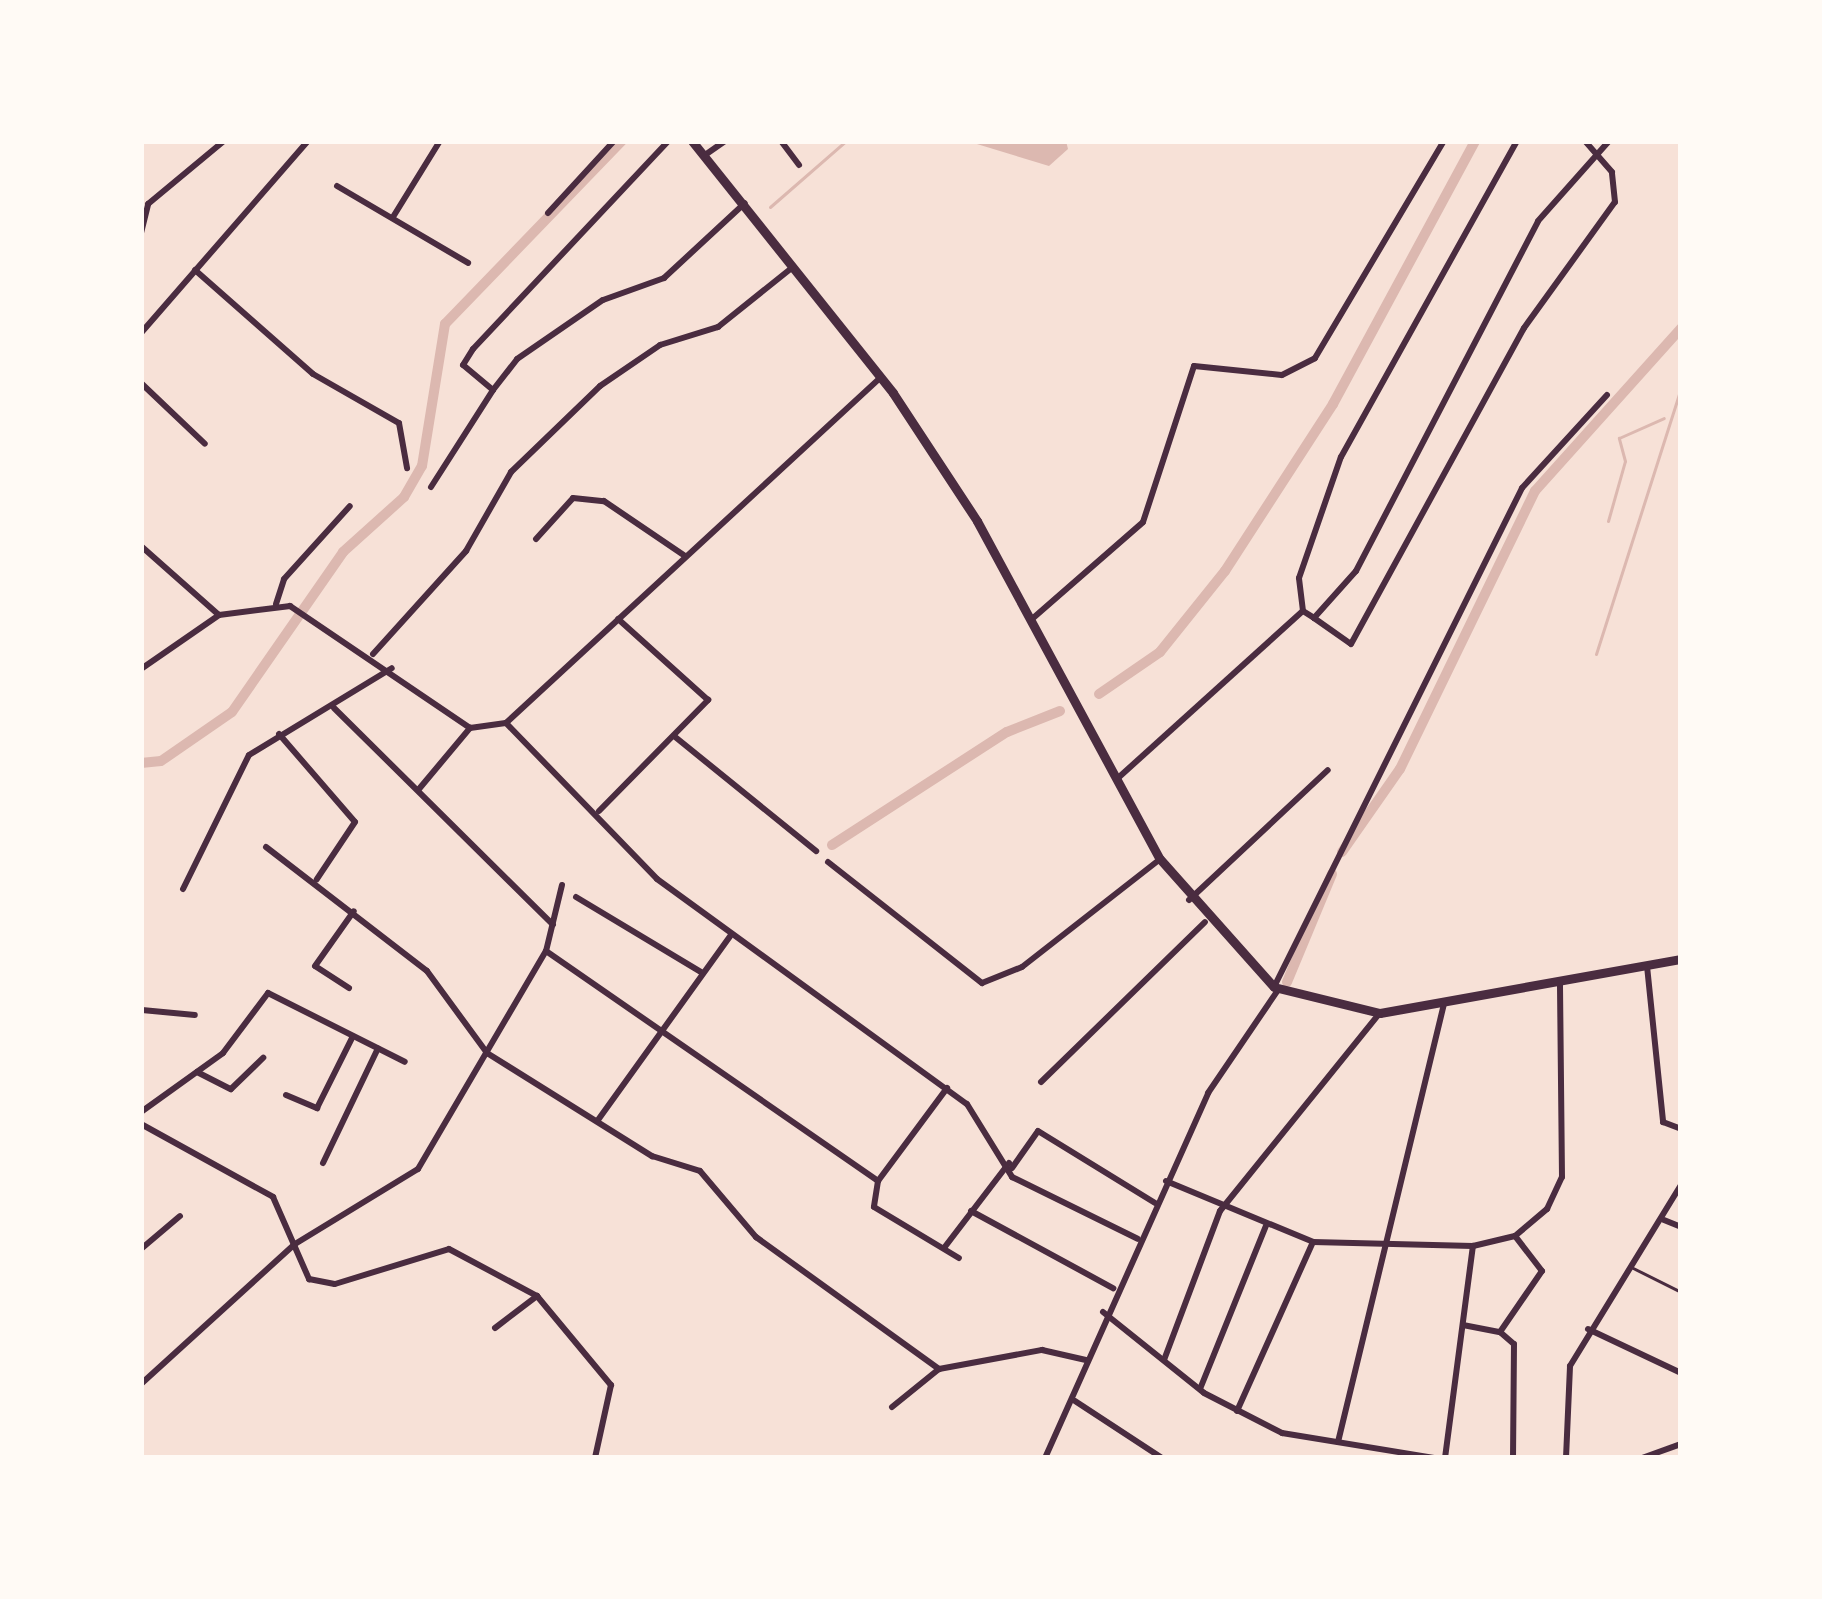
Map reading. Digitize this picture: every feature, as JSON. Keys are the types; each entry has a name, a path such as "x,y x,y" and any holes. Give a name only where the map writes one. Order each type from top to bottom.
{"main road":[{"path":"692,141 746,202 880,378 1030,622 1160,859 1205,922 1276,989 1381,1013 1681,959"}],"street":[{"path":"141,233 148,204 224,141"},
{"path":"141,333 308,141"},
{"path":"393,217 440,141"},
{"path":"548,213 614,141"},
{"path":"493,390 464,365 473,349 668,141"},
{"path":"706,155 725,141"},
{"path":"781,141 800,166"},
{"path":"1030,622 1143,523 1194,366 1282,375 1315,358 1444,141"},
{"path":"1303,611 1299,578 1340,458 1517,141"},
{"path":"1303,611 1351,644 1399,570 1444,463 1524,328 1615,202 1599,153 1585,141"},
{"path":"1314,618 1356,571 1538,220 1609,141"},
{"path":"337,186 468,263"},
{"path":"431,487 517,359 603,300 664,278 746,202"},
{"path":"373,654 466,551 511,472 601,386 660,345 718,327 795,265"},
{"path":"195,270 314,374 399,423 407,468"},
{"path":"418,790 470,728 506,723 880,378"},
{"path":"141,383 205,443"},
{"path":"1045,1458 1074,1400 1103,1312 1155,1202 1276,989 1522,488 1606,395"},
{"path":"536,539 573,498 604,501 685,556"},
{"path":"276,604 284,579 350,506"},
{"path":"141,546 219,615"},
{"path":"141,669 219,615 276,604 290,606 373,654 470,728"},
{"path":"1118,778 1303,611"},
{"path":"598,811 707,696 617,619"},
{"path":"183,889 222,793 279,734 333,707 392,668"},
{"path":"333,707 553,925"},
{"path":"506,723 598,811 657,879 947,1088 1039,1196 1138,1238"},
{"path":"279,734 355,822 317,879"},
{"path":"674,736 816,850"},
{"path":"1189,900 1328,770"},
{"path":"266,847 317,879 427,971 487,1053 598,1120 700,1171 770,1249 940,1369"},
{"path":"829,862 982,983 1022,967 1160,859"},
{"path":"141,1384 295,1244 418,1169 546,951 562,885"},
{"path":"576,897 703,973"},
{"path":"349,988 315,966 354,911"},
{"path":"1041,1082 1205,922"},
{"path":"598,1120 730,936"},
{"path":"546,951 665,1027 878,1180"},
{"path":"1647,966 1665,1072 1663,1122 1681,1129"},
{"path":"1166,1181 1220,1211 1313,1242 1473,1246 1515,1236 1547,1209 1562,1177 1560,982"},
{"path":"141,1112 197,1072 268,993 405,1062"},
{"path":"1338,1442 1444,1004"},
{"path":"141,1010 195,1015"},
{"path":"1164,1360 1220,1211 1381,1013"},
{"path":"286,1095 317,1108 353,1036"},
{"path":"323,1163 378,1048"},
{"path":"197,1072 231,1089 263,1058"},
{"path":"1665,1072 1681,1074"},
{"path":"947,1088 878,1180 874,1207 959,1258"},
{"path":"141,1124 273,1197 295,1244 301,1272 323,1284 449,1249 537,1296 610,1385 596,1458"},
{"path":"944,1247 1038,1131 1155,1202"},
{"path":"1566,1458 1570,1366 1588,1330 1664,1220 1681,1185"},
{"path":"970,1211 1114,1288"},
{"path":"141,1249 180,1216"},
{"path":"1664,1220 1681,1227"},
{"path":"1200,1389 1266,1226"},
{"path":"1500,1332 1542,1271 1515,1236"},
{"path":"1237,1411 1313,1242"},
{"path":"1445,1458 1473,1246"},
{"path":"495,1328 537,1296"},
{"path":"1103,1312 1200,1389 1237,1411 1392,1455 1434,1458"},
{"path":"1462,1325 1500,1332 1514,1344 1513,1458"},
{"path":"1588,1330 1681,1372"},
{"path":"892,1407 940,1369 1042,1350 1085,1360"},
{"path":"1074,1400 1162,1458"},
{"path":"1642,1458 1681,1444"},
{"path":"1355,1458 1359,1446"}],"lane":[{"path":"1634,1268 1681,1292"}],"shaded area":[{"path":"967,141 1066,141 1068,149 1049,166"}],"waterway":[{"path":"141,763 161,761 232,712 343,552 404,497 422,466 445,324 622,141"},
{"path":"770,207 846,141"},
{"path":"1099,694 1160,652 1225,571 1333,404 1475,141"},
{"path":"1342,852 1400,769 1535,491 1681,328"},
{"path":"1681,336 1681,353"},
{"path":"1596,654 1681,388"},
{"path":"1608,521 1625,461 1619,438 1664,418"},
{"path":"1681,512 1681,540"},
{"path":"832,845 1007,732 1060,711"},
{"path":"1287,982 1332,874"}]}
